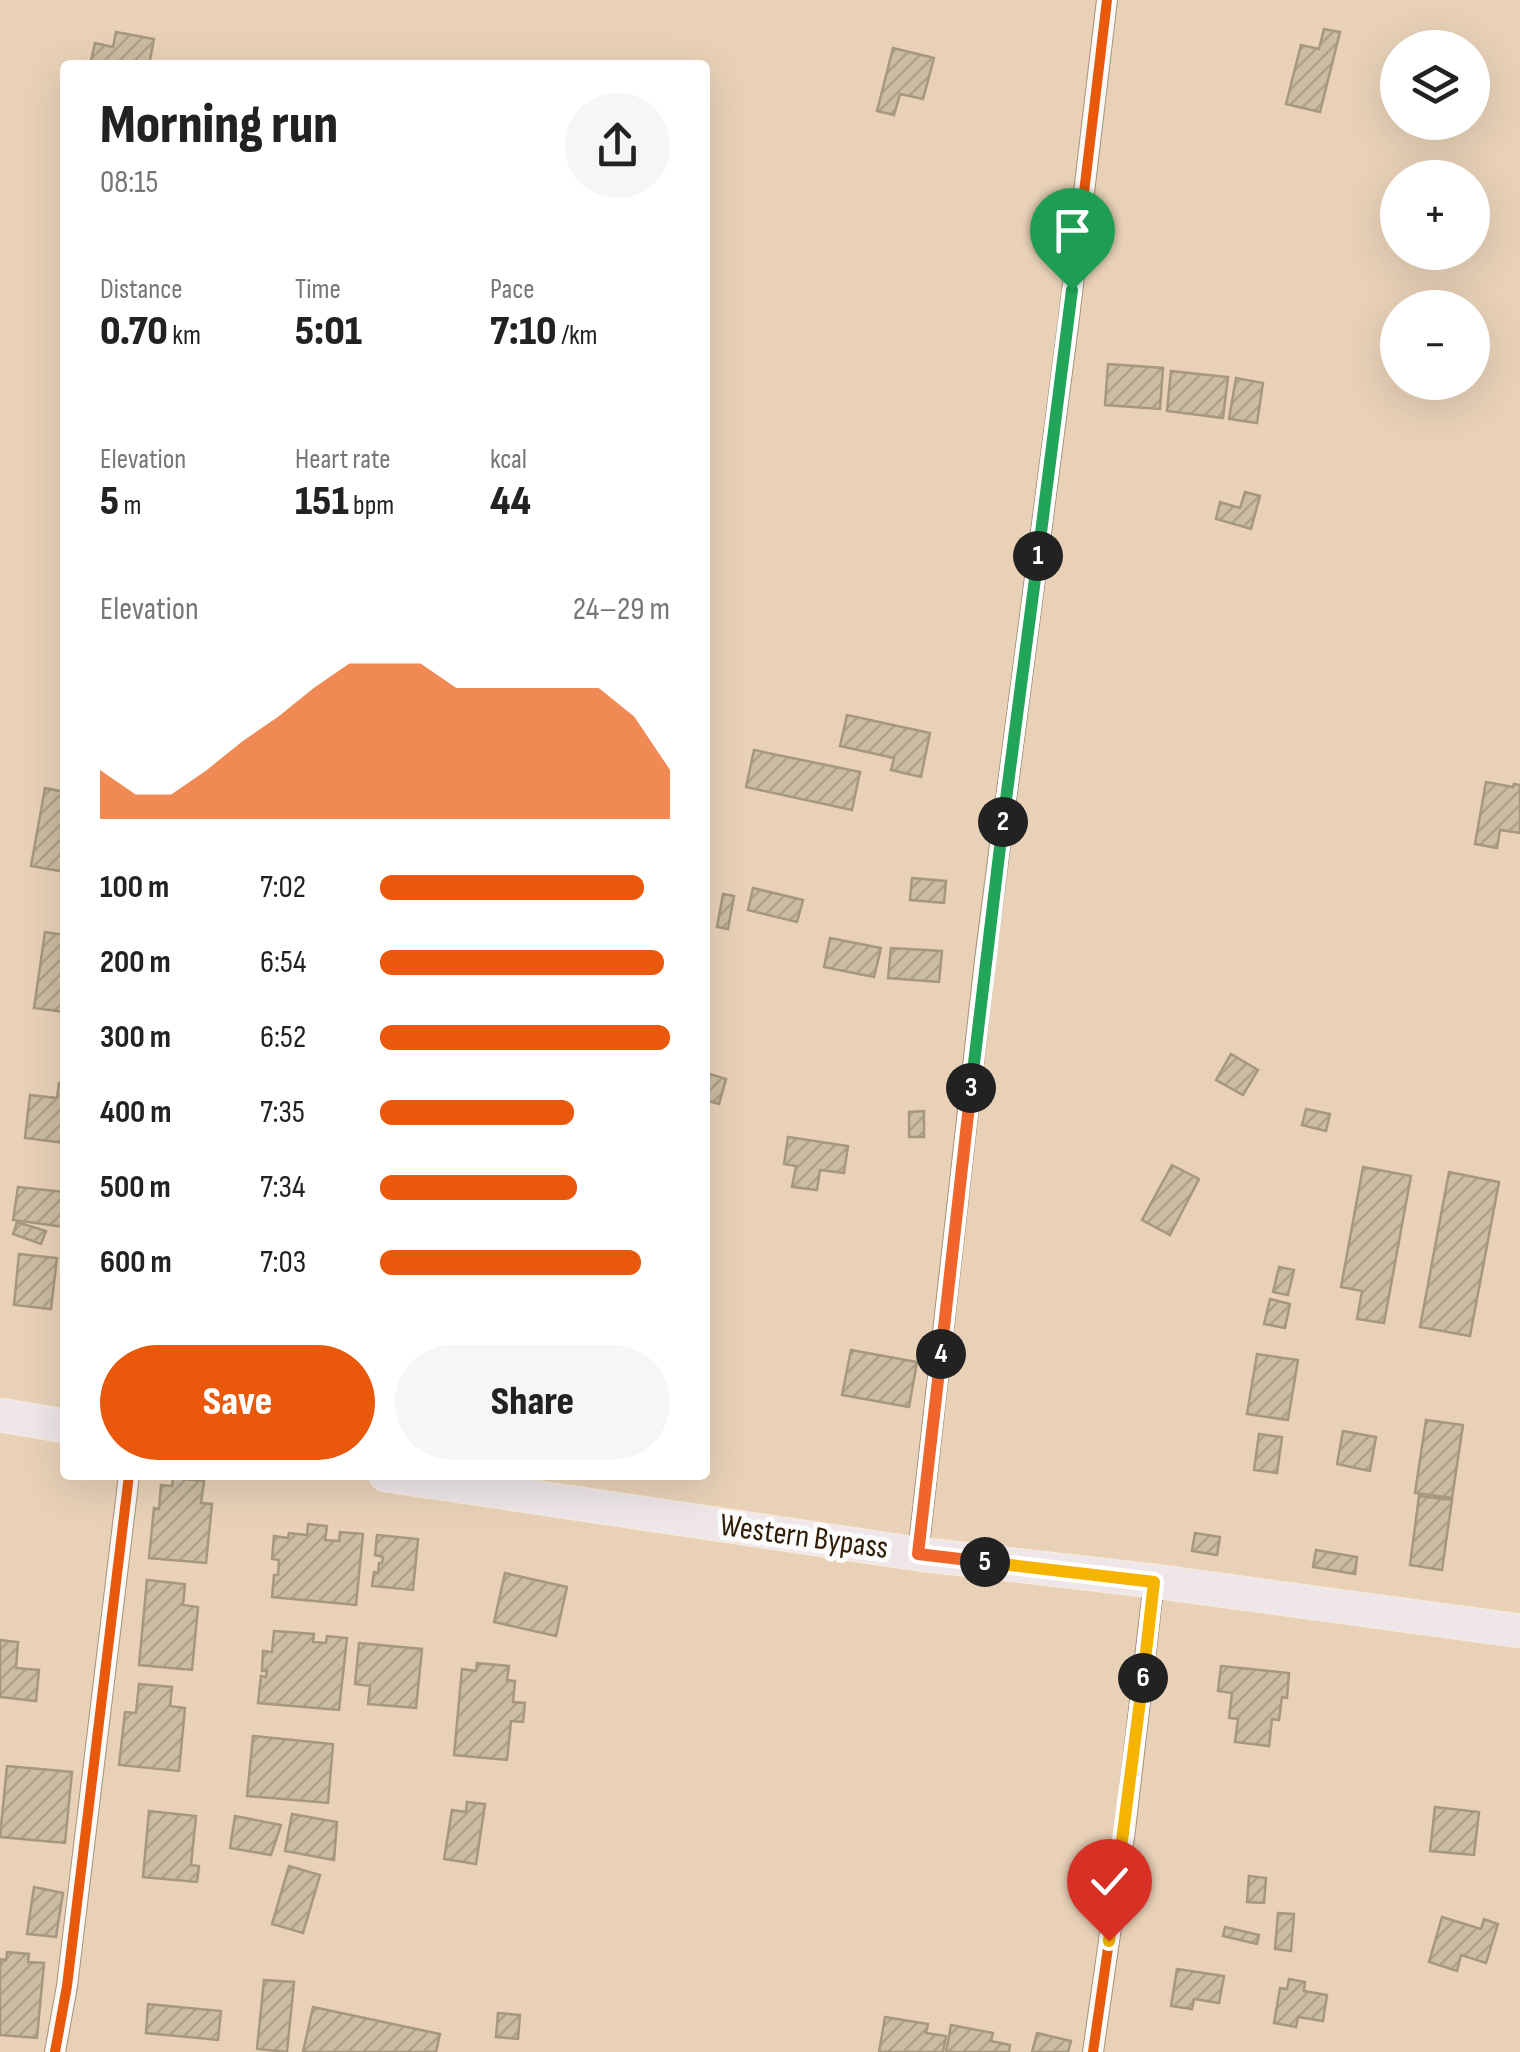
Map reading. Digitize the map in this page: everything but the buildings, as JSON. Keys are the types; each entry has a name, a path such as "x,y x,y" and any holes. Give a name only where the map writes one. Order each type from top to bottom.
{"main road":[{"path":"0,1415 60,1425"},
{"name":"Western Bypass","path":"420,1480 918,1554 1520,1630"}],"street":[{"path":"918,1554 985,960 1107,0"},
{"path":"55,2052 128,1480"},
{"path":"1093,2052 1125,1830 1154,1582"}],"cycle path":[{"path":"918,1554 985,960 1107,0"},
{"path":"55,2052 67,1986 128,1480"},
{"path":"1093,2052 1125,1830 1154,1581"}],"route":[{"path":"1072,290 985,960 918,1554 1154,1582 1109,1941"}]}
